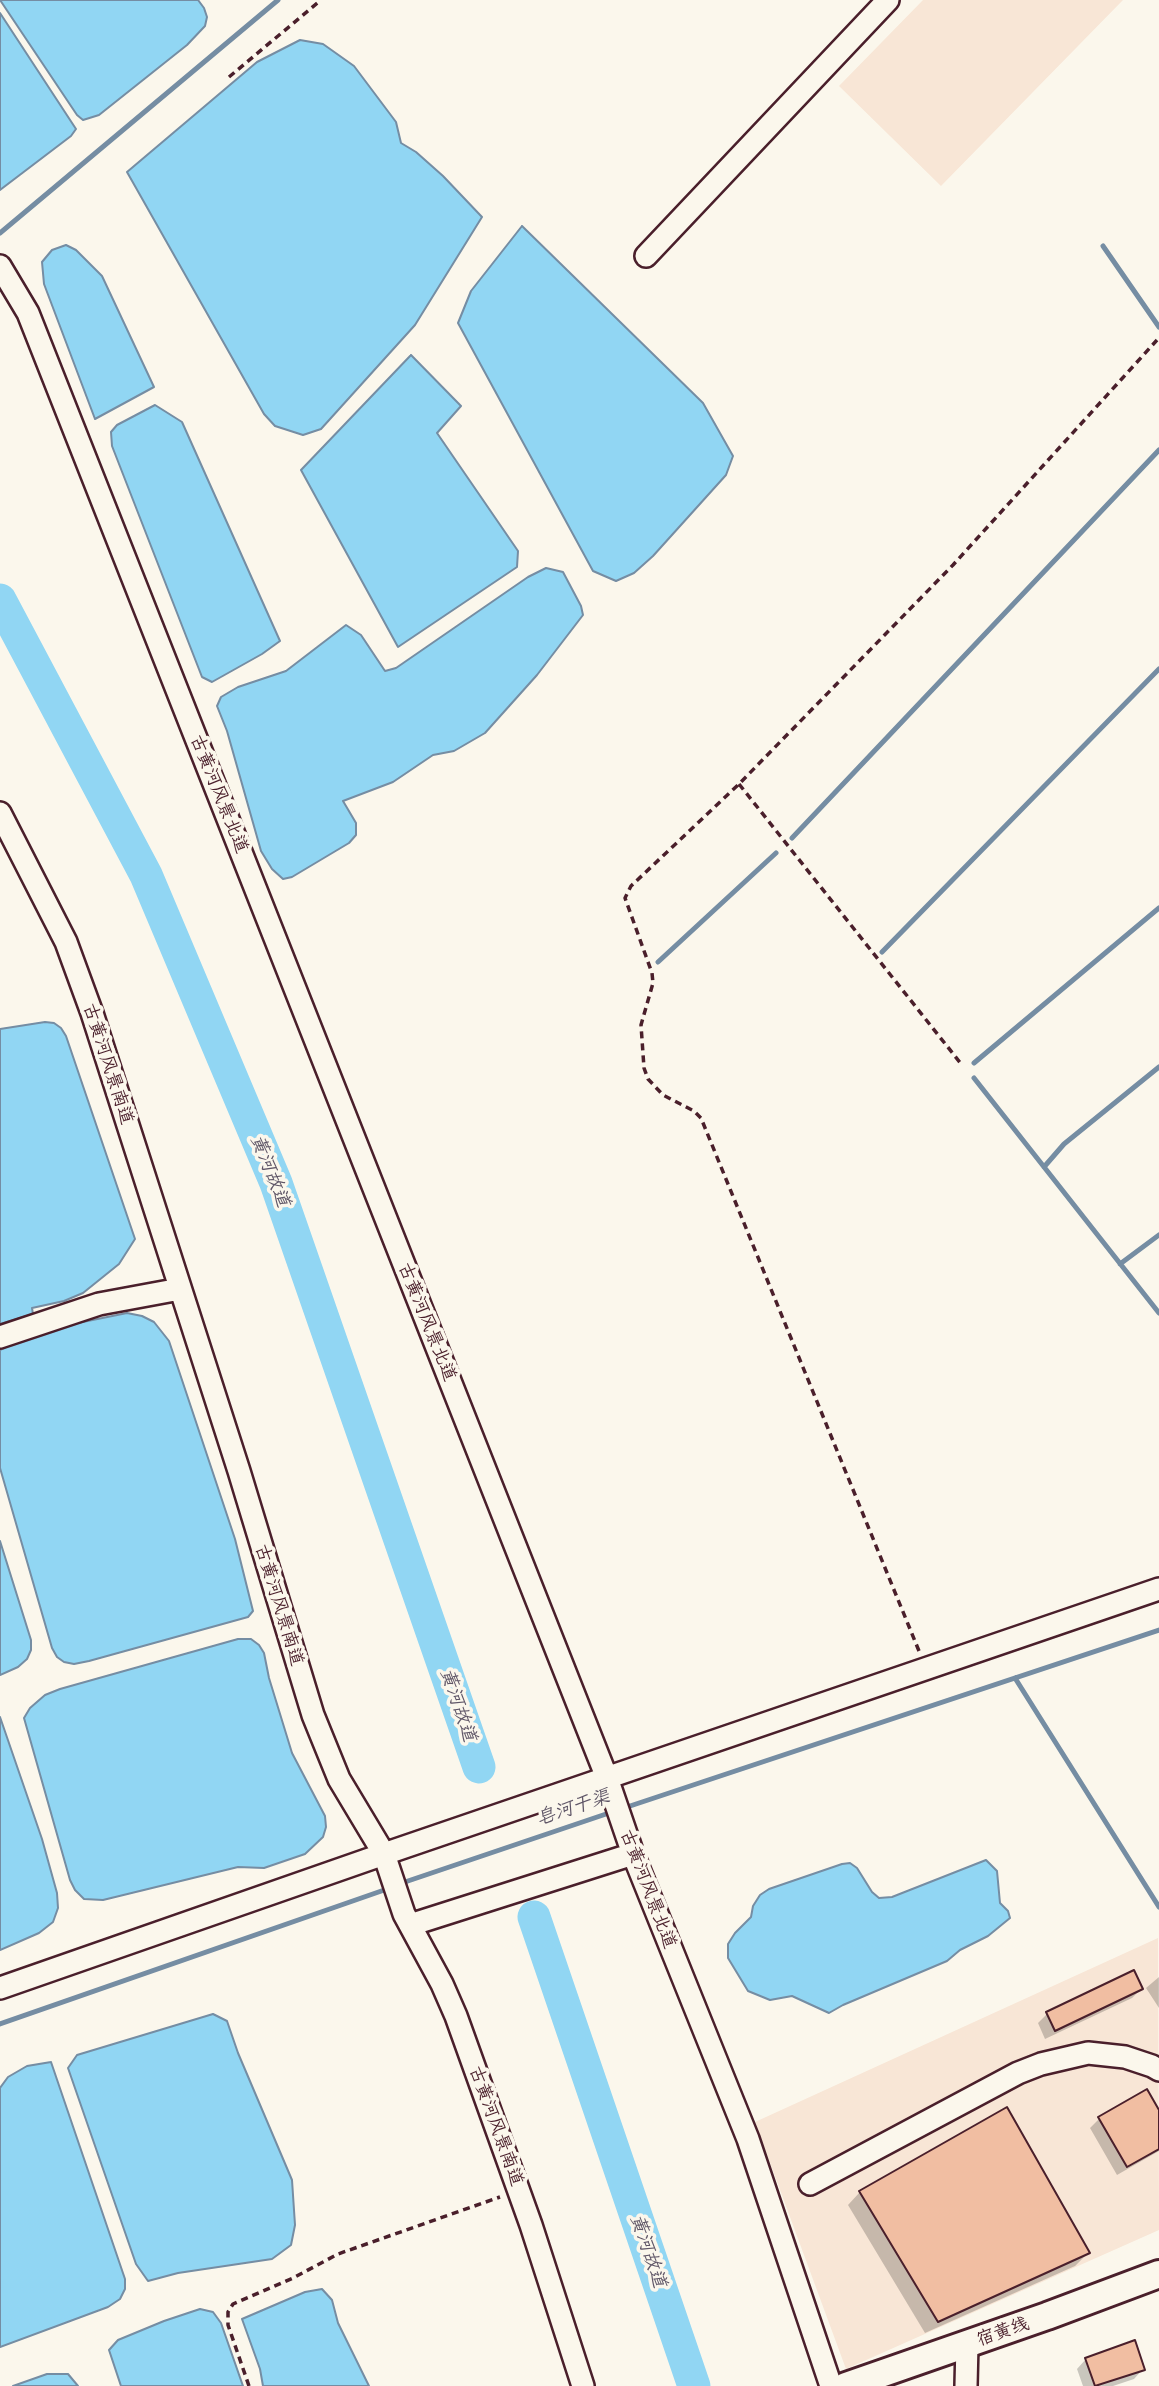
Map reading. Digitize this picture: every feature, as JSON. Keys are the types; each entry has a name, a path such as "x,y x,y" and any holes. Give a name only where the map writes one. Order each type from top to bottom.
{"main road":[{"name":"宿黄线","path":"846,2386 1159,2274"}],"street":[{"path":"646,256 888,0"},
{"name":"古黄河风景北道","path":"0,266 28,313 609,1784 631,1847 748,2139 831,2386"},
{"name":"古黄河风景南道","path":"0,813 66,942 92,1013 313,1715 339,1779 384,1854 410,1925 456,2016 519,2191 583,2386"},
{"path":"0,1337 99,1304 180,1289"},
{"path":"0,1988 384,1854 609,1784 926,1669 1159,1589"},
{"path":"410,1925 631,1847"},
{"path":"810,2183 1018,2073 1041,2064 1088,2053 1125,2057 1159,2070"},
{"path":"966,2386 967,2344"}],"path":[{"path":"229,77 321,0"},
{"path":"926,1669 702,1118 656,1090 648,1079 644,1068 641,1025 653,983 652,973 625,898 627,892 739,784 953,565 1157,340"},
{"path":"739,784 962,1065"},
{"path":"249,2386 228,2325 228,2312 233,2304 293,2278 338,2254 519,2191"}],"shaded area":[{"path":"923,0 1123,0 941,186 839,86"},
{"path":"1158,1938 1159,2230 846,2369 755,2122"}],"water":[{"path":"0,0 198,0 207,17 205,26 187,45 99,115 83,120"},
{"path":"0,13 76,129 71,136 0,190"},
{"path":"300,40 323,44 354,66 396,122 401,143 416,152 443,176 482,217 415,325 321,429 303,435 275,426 264,414 127,172 257,62"},
{"path":"522,226 703,403 733,456 726,475 653,556 634,573 616,581 593,571 458,323 471,291"},
{"path":"66,245 76,250 102,276 154,387 95,419 44,284 42,262 52,250"},
{"path":"411,355 461,406 437,433 518,551 517,567 398,647 301,470"},
{"path":"155,405 182,422 280,641 212,682 202,677 112,446 111,432 117,425"},
{"path":"546,568 563,572 583,615 537,675 485,733 454,751 433,755 393,782 343,801 356,823 356,835 349,843 292,877 283,879 272,869 261,851 227,731 217,706 221,697 238,687 286,671 346,625 361,635 385,671 396,668 528,577"},
{"path":"54,1023 66,1036 135,1239 119,1264 83,1293 64,1301 32,1308 33,1314 0,1324 0,1029"},
{"path":"127,1313 154,1322 169,1341 235,1539 253,1611 248,1617 74,1664 57,1657 52,1648 0,1468 0,1350 25,1337"},
{"path":"0,1541 31,1640 31,1650 27,1659 18,1667 0,1675"},
{"path":"238,1639 251,1639 264,1653 292,1753 325,1816 323,1837 305,1854 264,1868 238,1867 103,1900 84,1899 70,1880 24,1718 30,1708 45,1695 60,1689"},
{"path":"0,1717 42,1839 57,1893 58,1908 53,1922 39,1933 0,1950"},
{"path":"986,1860 997,1871 1000,1903 1008,1911 1010,1918 988,1936 960,1950 947,1961 829,2013 792,1996 770,2000 748,1991 728,1958 728,1944 751,1917 753,1906 760,1895 769,1889 850,1863 857,1868 879,1898 892,1897"},
{"path":"213,2014 227,2021 292,2180 295,2225 291,2245 272,2259 178,2273 148,2281 136,2264 68,2068 77,2055"},
{"path":"51,2062 125,2279 125,2289 120,2299 108,2307 0,2347 0,2088 8,2077 27,2066"},
{"path":"322,2289 332,2300 338,2323 369,2386 263,2386 260,2369 242,2319 305,2292"},
{"path":"200,2309 213,2312 221,2323 243,2386 121,2386 109,2350 118,2340"},
{"path":"47,2374 68,2374 78,2386 13,2386"}],"building":[{"path":"1134,1970 1143,1989 1055,2031 1046,2012"},
{"path":"1147,2089 1159,2110 1159,2149 1127,2167 1098,2117"},
{"path":"1007,2107 1090,2253 938,2322 859,2191"},
{"path":"1135,2340 1145,2370 1095,2386 1085,2358"}],"waterway":[{"path":"0,233 278,0"},
{"path":"1103,246 1159,327"},
{"path":"792,838 1159,450"},
{"name":"黄河故道","path":"0,600 146,875 276,1183 479,1767"},
{"path":"882,952 1159,669"},
{"path":"658,962 776,853"},
{"path":"974,1063 1159,908"},
{"path":"1044,1167 1064,1144 1159,1067"},
{"path":"974,1078 1159,1313"},
{"path":"1120,1264 1159,1235"},
{"name":"皂河干渠","path":"621,1809 1159,1630"},
{"path":"1015,1678 1159,1907"},
{"name":"皂河干渠","path":"399,1884 612,1812"},
{"name":"皂河干渠","path":"0,2024 390,1888"},
{"name":"黄河故道","path":"534,1917 694,2386"}]}
